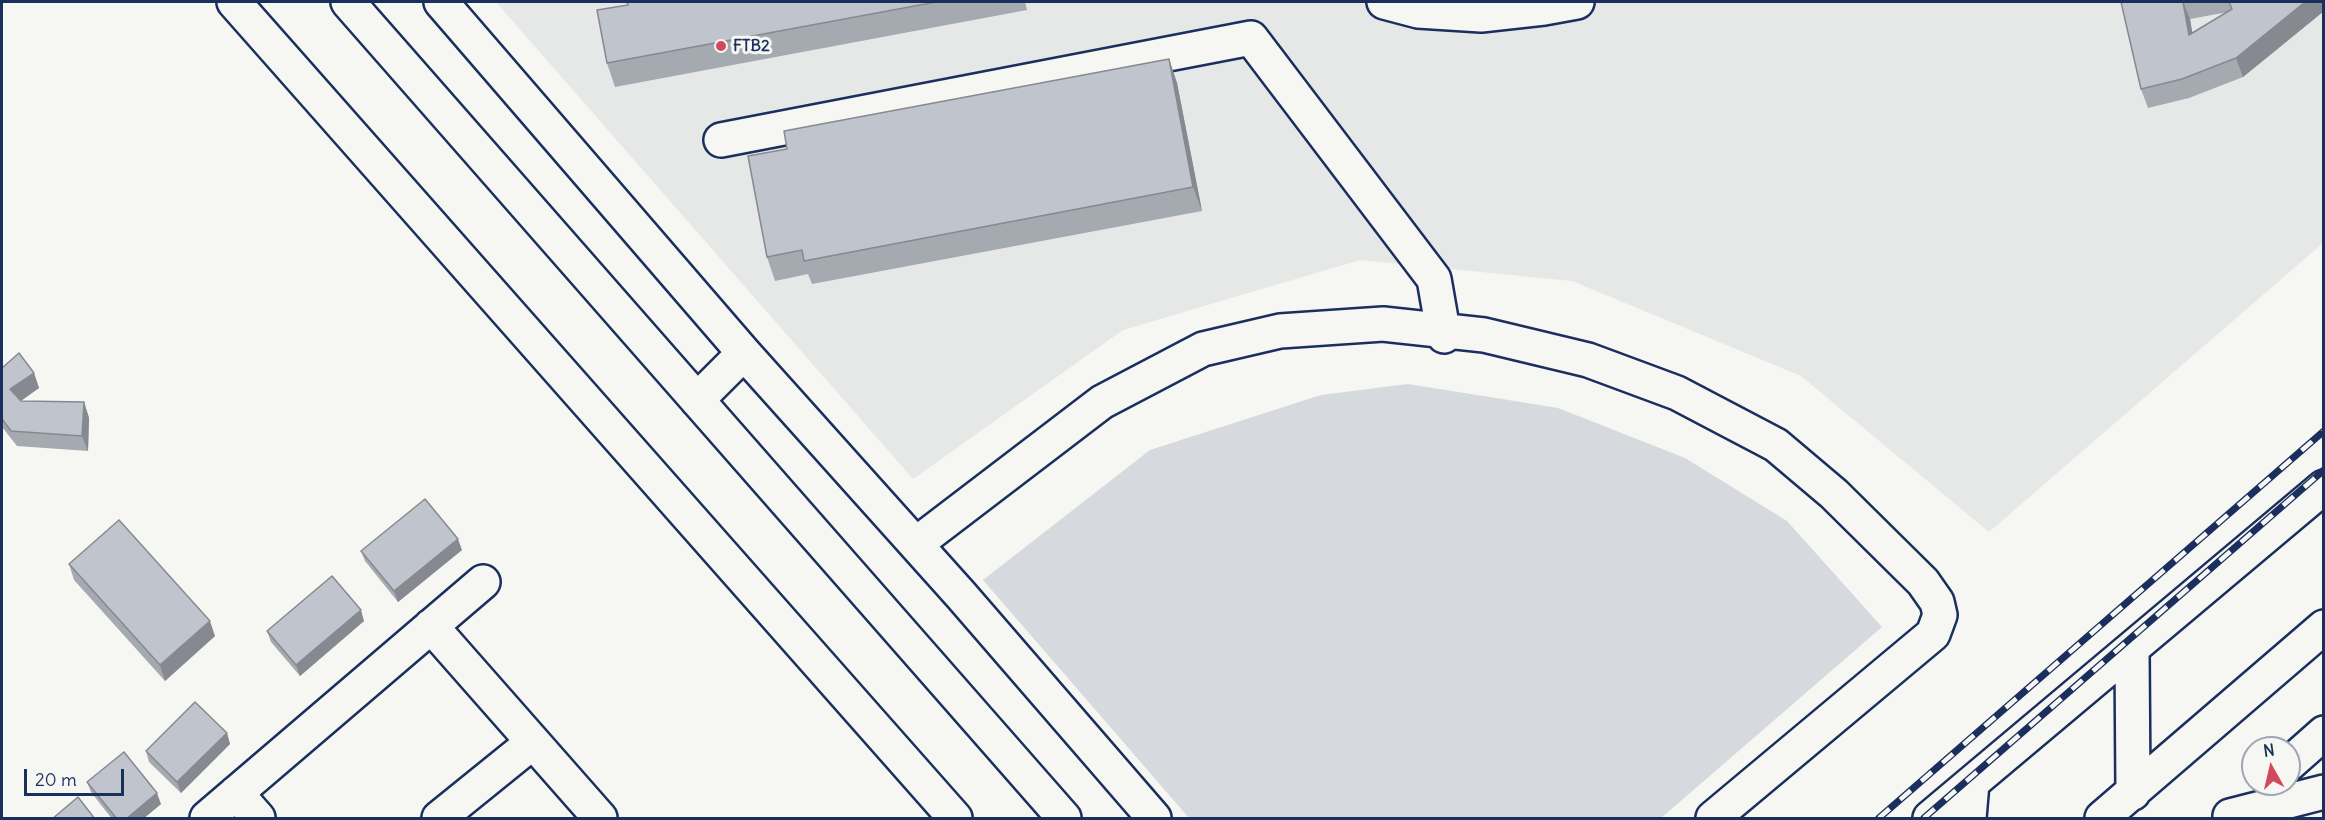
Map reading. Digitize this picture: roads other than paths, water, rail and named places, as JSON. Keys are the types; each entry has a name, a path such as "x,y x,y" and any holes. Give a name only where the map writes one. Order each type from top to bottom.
{"street":[{"path":"234,2 955,819"},
{"path":"348,2 1064,819"},
{"path":"441,2 744,353 916,544 1154,819"},
{"path":"1384,2 1418,11 1481,15 1577,2"},
{"path":"721,140 1251,38 1434,279 1444,333"},
{"path":"916,544 1102,402 1203,349 1280,331 1383,324 1444,333 1484,335 1588,360 1677,393 1776,445 1834,494 1923,582 1937,602 1940,615 1933,634 1713,819"},
{"path":"697,400 744,353"},
{"path":"1930,819 2324,487"},
{"path":"207,819 483,582"},
{"path":"431,626 600,819"},
{"path":"2102,819 2324,627"},
{"path":"2132,650 2133,793"},
{"path":"2301,753 2324,733"},
{"path":"440,819 533,742"},
{"path":"1969,819 1972,783"},
{"path":"2229,817 2324,792"},
{"path":"236,793 258,819"},
{"path":"2229,817 2253,796"}],"railway":[{"path":"1879,818 2324,431"},
{"path":"1924,818 2324,470"}],"place":[{"name":"FTB2","path":"721,46"}]}
